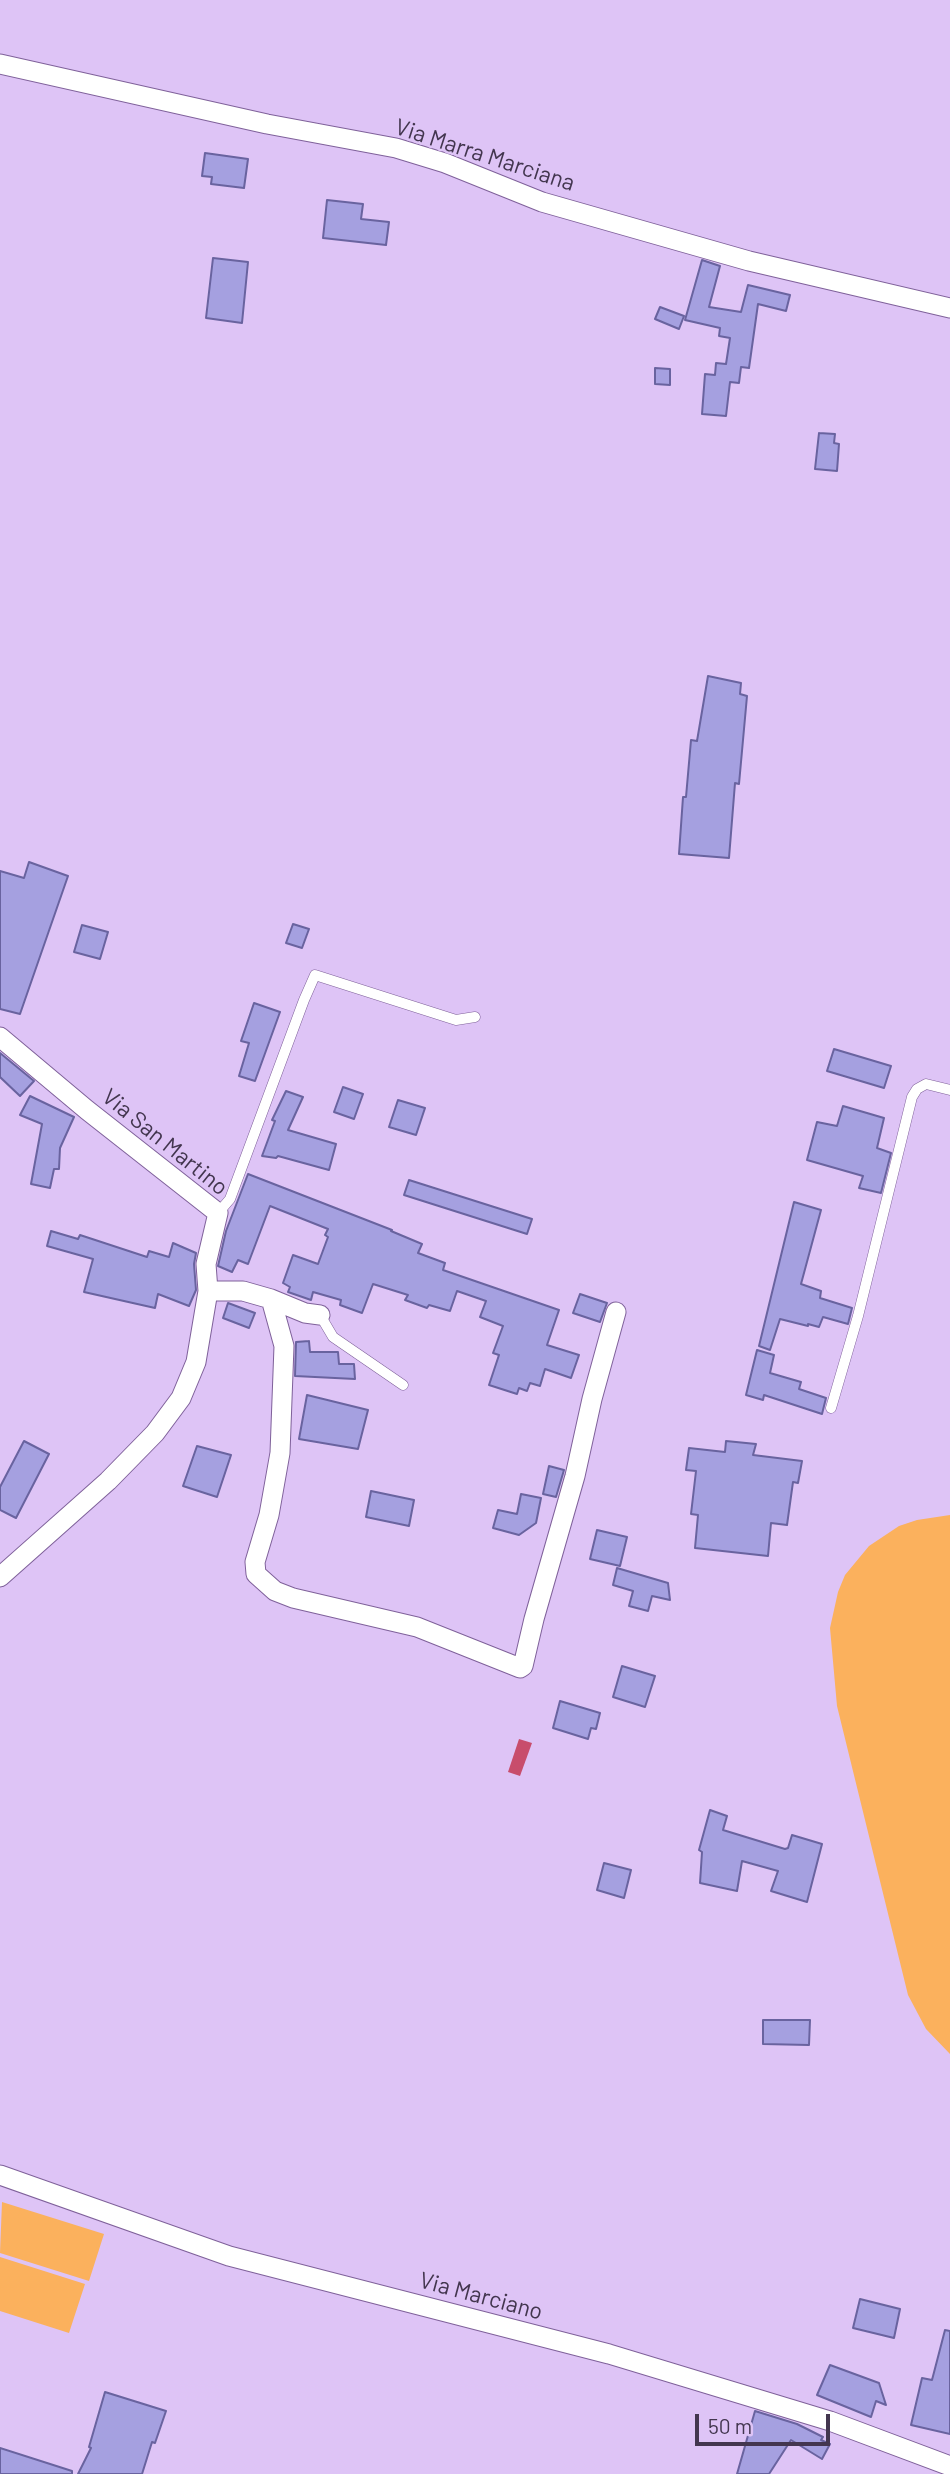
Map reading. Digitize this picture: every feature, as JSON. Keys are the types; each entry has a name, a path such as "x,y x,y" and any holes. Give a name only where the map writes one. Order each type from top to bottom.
{"street":[{"name":"Via Marra Marciana","path":"0,64 267,124 396,148 445,163 542,202 749,261 950,308"},
{"name":"Via San Martino","path":"0,1037 87,1110 218,1213 206,1264 208,1291 196,1362 181,1398 155,1433 108,1480 0,1577"},
{"path":"208,1291 243,1291 305,1313 320,1315"},
{"path":"271,1299 284,1346 281,1441 270,1515 255,1562 256,1574 275,1591 293,1598 417,1627 520,1668 523,1666 575,1476 592,1399 616,1312"},
{"name":"Via Marciano","path":"0,2175 229,2256 609,2354 830,2421 950,2466"}],"lane":[{"path":"218,1213 230,1199 315,975 456,1020 475,1017"},
{"path":"831,1408 858,1316 914,1093 926,1084 950,1090"},
{"path":"320,1315 333,1337 404,1385"}],"shaded area":[{"path":"950,1515 950,2054 926,2029 908,1995 837,1706 830,1628 838,1592 845,1575 869,1546 899,1526"},
{"path":"519,1739 532,1743 520,1776 508,1772"},
{"path":"2,2202 104,2234 89,2281 0,2253"},
{"path":"0,2257 85,2284 69,2333 0,2311"}],"building":[{"path":"205,153 248,159 244,188 211,184 212,177 202,176"},
{"path":"327,200 363,204 361,219 389,222 386,245 323,238"},
{"path":"213,258 248,262 242,323 206,318"},
{"path":"702,260 720,266 709,307 741,312 748,285 790,295 786,311 758,304 749,368 741,367 739,383 730,382 726,416 702,414 705,374 715,375 716,363 726,364 730,338 719,336 720,328 685,320"},
{"path":"660,307 684,316 679,329 655,319"},
{"path":"655,368 670,369 670,385 655,384"},
{"path":"819,433 835,434 834,443 839,444 837,471 815,469"},
{"path":"708,676 741,683 740,694 747,696 739,784 735,783 729,858 679,854 691,740 697,741"},
{"path":"29,862 68,876 20,1014 0,1009 0,871 24,878"},
{"path":"293,924 309,929 302,948 286,943"},
{"path":"82,925 108,932 100,959 74,952"},
{"path":"254,1003 280,1012 255,1081 239,1076 249,1043 241,1041"},
{"path":"834,1049 891,1066 884,1088 827,1071"},
{"path":"0,1053 34,1081 20,1096 0,1077"},
{"path":"343,1087 363,1094 354,1119 334,1112"},
{"path":"286,1091 303,1097 288,1130 336,1144 329,1170 278,1156 262,1156 275,1121 272,1120"},
{"path":"30,1096 74,1117 60,1148 59,1169 54,1169 50,1188 31,1184 42,1124 20,1115"},
{"path":"398,1100 425,1108 416,1135 389,1127"},
{"path":"843,1106 884,1118 877,1148 891,1153 881,1193 859,1188 863,1176 807,1160 817,1122 837,1126"},
{"path":"248,1174 422,1244 418,1253 445,1263 443,1270 559,1310 547,1345 579,1355 571,1378 545,1369 540,1386 530,1383 527,1391 519,1388 517,1394 489,1385 499,1355 493,1353 503,1326 480,1317 486,1301 457,1291 450,1311 429,1305 427,1308 405,1300 408,1295 373,1284 362,1313 340,1305 341,1300 313,1292 311,1300 288,1292 290,1287 283,1283 293,1255 318,1264 328,1237 325,1235 328,1229 270,1206 248,1264 238,1260 232,1272 218,1266 226,1231"},
{"path":"409,1180 532,1219 527,1234 404,1195"},
{"path":"794,1202 821,1210 801,1284 821,1291 820,1298 852,1308 848,1324 823,1317 819,1327 780,1319 770,1350 759,1346"},
{"path":"51,1231 78,1239 80,1235 147,1257 149,1251 169,1257 173,1243 196,1253 196,1290 189,1306 158,1294 155,1308 84,1292 93,1259 47,1246"},
{"path":"580,1294 607,1303 600,1322 573,1313"},
{"path":"228,1303 255,1313 249,1328 223,1318"},
{"path":"309,1341 310,1352 338,1352 339,1364 354,1364 355,1379 295,1376 296,1342"},
{"path":"757,1350 774,1355 770,1373 801,1382 799,1389 826,1398 822,1414 764,1395 763,1400 746,1395"},
{"path":"307,1395 368,1410 358,1449 299,1439"},
{"path":"24,1441 49,1454 16,1518 0,1510 0,1487"},
{"path":"726,1441 756,1444 753,1455 802,1461 798,1483 793,1482 787,1525 771,1523 768,1556 695,1548 698,1515 691,1514 696,1471 686,1470 689,1448 725,1452"},
{"path":"197,1446 231,1455 217,1497 183,1486"},
{"path":"549,1466 564,1470 556,1497 543,1494"},
{"path":"371,1491 414,1500 409,1526 366,1517"},
{"path":"521,1494 541,1498 536,1523 519,1535 493,1528 498,1510 517,1514"},
{"path":"597,1530 627,1537 620,1566 590,1559"},
{"path":"617,1568 668,1583 670,1600 652,1596 648,1611 629,1606 633,1591 613,1585"},
{"path":"622,1666 655,1676 645,1707 613,1697"},
{"path":"560,1701 600,1713 596,1729 591,1728 588,1739 553,1728"},
{"path":"710,1810 727,1816 723,1830 785,1849 788,1848 792,1835 822,1844 807,1902 771,1891 778,1871 742,1861 737,1891 700,1883 702,1852 699,1850"},
{"path":"604,1863 631,1870 624,1898 597,1890"},
{"path":"763,2020 810,2020 809,2045 763,2044"},
{"path":"860,2299 900,2309 894,2338 853,2328"},
{"path":"945,2330 950,2331 950,2434 911,2425 922,2378 932,2380"},
{"path":"830,2365 879,2383 886,2405 876,2401 871,2417 817,2395"},
{"path":"105,2392 166,2411 142,2474 78,2474 91,2448 89,2447"},
{"path":"755,2411 797,2424 823,2437 821,2440 830,2444 822,2459 791,2440 769,2474 737,2474"},
{"path":"0,2448 72,2471 72,2474 0,2474"}]}
